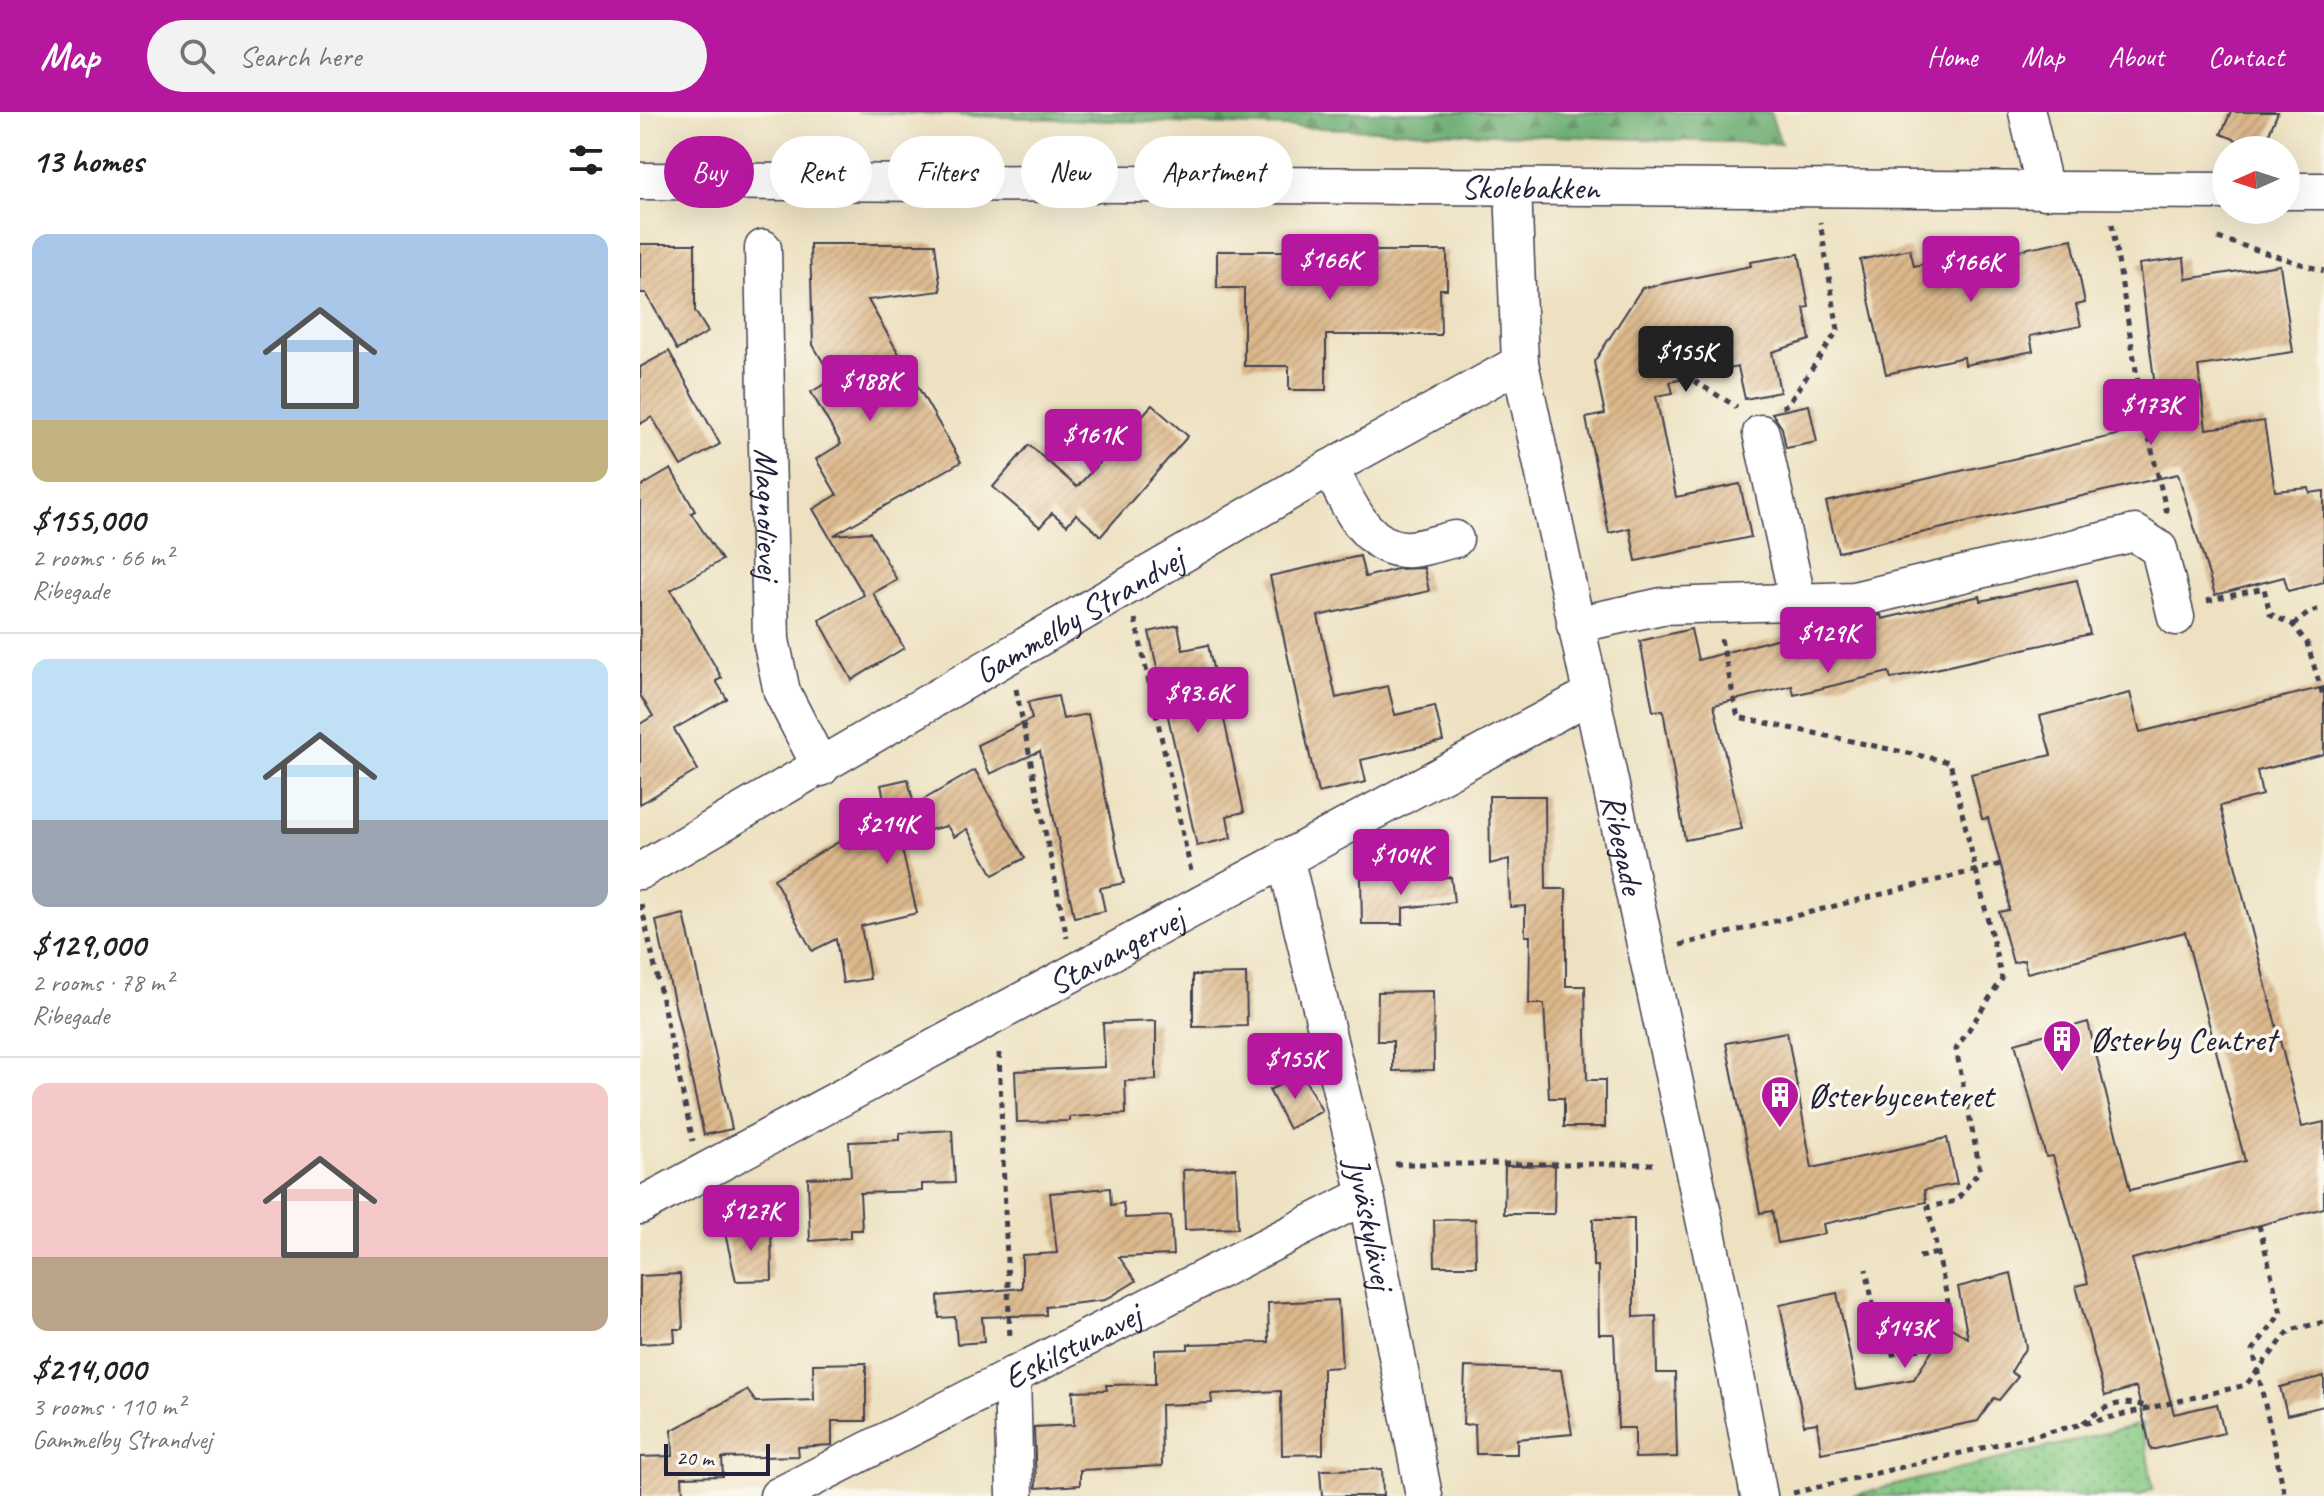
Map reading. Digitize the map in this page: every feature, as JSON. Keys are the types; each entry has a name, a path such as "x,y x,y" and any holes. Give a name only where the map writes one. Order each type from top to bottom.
{"street":[{"path":"2027,112 2045,191"},
{"name":"Skolebakken","path":"640,181 2212,191"},
{"name":"Ribegade","path":"1513,187 1520,363 1720,1293 1759,1496"},
{"path":"2300,191 2324,191"},
{"name":"Magnolievej","path":"763,248 771,640 782,692 821,768"},
{"name":"Gammelby Strandvej","path":"640,871 1330,468 1520,363"},
{"path":"1757,420 1798,602"},
{"path":"1330,468 1362,527 1392,548 1409,549 1455,539"},
{"path":"1575,625 1662,606 1854,600 2135,533 2159,549 2187,607"},
{"name":"Stavangervej","path":"640,1206 1590,695"},
{"name":"Jyväskylävej","path":"1285,857 1362,1180 1424,1496"},
{"name":"Eskilstunavej","path":"778,1496 1012,1375 1362,1180"},
{"path":"1012,1375 1015,1496"}],"path":[{"path":"1694,381 1757,420 1788,404 1838,330 1814,189"},
{"path":"2111,218 2143,413 2170,526"},
{"path":"2218,238 2324,271"},
{"path":"2158,507 2167,513"},
{"path":"1128,587 1198,904"},
{"path":"2187,607 2264,588 2270,614 2293,625 2307,643 2324,699"},
{"path":"1713,604 1738,717 1950,762 1977,870 2002,979 1956,1049 1980,1170 1956,1201 1928,1207 1949,1307 1920,1349 1888,1355 1882,1349 1866,1269"},
{"path":"2293,625 2310,612 2324,608"},
{"path":"1009,657 1074,971"},
{"path":"1679,945 2001,864"},
{"path":"640,898 700,1173"},
{"path":"997,1012 1012,1375"},
{"path":"1362,1180 1654,1164"},
{"path":"2259,1225 2281,1313 2253,1350 2285,1496"},
{"path":"1919,1257 1938,1253"},
{"path":"1783,1496 2246,1385 2290,1330 2324,1322"},
{"path":"2083,1423 2103,1406 2127,1401 2153,1407"}],"green space":[{"path":"857,112 1770,112 1781,144"},
{"path":"2142,1424 2153,1489 2138,1496 1851,1496"}],"building":[{"path":"2231,112 2278,112 2268,136 2221,134"},
{"path":"2072,239 2085,303 2076,305 2081,326 2030,336 2033,351 1965,365 1964,357 1886,374 1860,260 1910,249 1914,266 1988,250 1990,256"},
{"path":"640,244 695,244 695,311 708,332 677,350 646,293 640,293"},
{"path":"810,244 935,244 941,291 868,300 961,462 834,535 870,532 897,580 873,593 904,648 852,680 819,620 864,595 813,509 837,495 816,459 841,444 811,392 833,379 813,345"},
{"path":"1217,251 1447,251 1447,289 1440,289 1441,335 1326,335 1326,390 1289,390 1289,366 1244,366 1244,288 1217,288"},
{"path":"1799,254 1809,307 1804,308 1810,340 1772,352 1780,392 1745,399 1738,367 1670,382 1673,393 1656,396 1676,497 1740,484 1751,537 1636,561 1630,528 1609,533 1586,418 1605,414 1594,362 1642,288 1751,266 1750,262"},
{"path":"2184,258 2186,279 2280,265 2293,352 2198,366 2206,429 2264,421 2275,491 2309,488 2310,493 2324,491 2324,582 2288,591 2284,577 2215,595 2178,474 1838,552 1826,502 2160,425 2139,264"},
{"path":"669,351 720,444 681,466 652,417 640,424 640,367"},
{"path":"1152,405 1188,436 1101,536 1076,514 1067,525 1052,513 1040,527 993,487 1029,445 1077,487"},
{"path":"1809,405 1817,442 1786,448 1782,428 1772,413"},
{"path":"671,469 695,511 691,513 722,560 671,590 722,678 716,681 727,699 674,729 698,770 640,804 640,724 653,716 640,695 640,487"},
{"path":"1360,556 1365,577 1397,569 1424,568 1429,591 1318,616 1336,698 1388,686 1395,715 1435,706 1443,741 1361,760 1366,782 1318,793 1270,576"},
{"path":"2077,580 2090,634 1891,679 1889,672 1794,695 1792,686 1714,705 1742,829 1685,840 1663,710 1653,711 1640,641 1691,629 1698,660 1831,624 1881,615 1882,619 1980,596 1981,601"},
{"path":"1178,625 1183,650 1208,645 1244,812 1227,816 1231,838 1197,846 1149,632"},
{"name":"Østerby Centret","path":"2324,687 2324,754 2257,771 2262,795 2220,806 2302,1127 2324,1122 2324,1208 2132,1259 2174,1414 2217,1404 2224,1433 2151,1450 2136,1387 2105,1396 2076,1286 2088,1283 2053,1156 2046,1157 2015,1043 2088,1022 2130,1190 2245,1161 2185,932 2027,973 2024,960 2013,963 1999,912 2009,910 2008,892 1988,818 1982,819 1971,774 2051,755 2040,716 2130,693 2140,732"},
{"path":"1058,696 1063,719 1088,714 1124,883 1100,888 1105,911 1074,917 1040,751 990,774 977,745 1032,719 1028,702"},
{"path":"975,770 1025,858 993,875 967,829 954,837 947,826 899,837 917,913 861,926 870,979 843,983 836,939 812,951 774,879 849,836 847,829 866,825 865,816 887,811 881,785 908,779 914,805"},
{"path":"1489,796 1545,796 1546,889 1566,889 1566,986 1585,986 1587,1080 1605,1080 1605,1127 1564,1127 1564,1098 1549,1098 1544,1004 1529,1004 1530,936 1525,936 1525,906 1510,907 1509,859 1490,864"},
{"path":"1451,877 1454,902 1403,908 1403,924 1362,924 1361,878"},
{"path":"684,914 732,1129 704,1135 656,921"},
{"path":"1246,974 1247,1026 1193,1027 1193,975"},
{"path":"1433,991 1434,1070 1393,1071 1393,1041 1377,1041 1378,992"},
{"path":"1156,1021 1156,1080 1125,1081 1126,1114 1070,1117 1070,1121 1017,1122 1015,1071 1105,1067 1103,1023"},
{"path":"1787,1032 1812,1168 1947,1138 1957,1184 1924,1190 1926,1202 1823,1224 1825,1234 1778,1243 1772,1211 1760,1213 1726,1043"},
{"path":"1302,1074 1322,1111 1289,1129 1269,1090"},
{"path":"952,1130 955,1183 922,1184 922,1191 860,1193 862,1230 850,1230 850,1238 810,1241 808,1178 851,1176 849,1142 900,1140 900,1133"},
{"path":"1555,1165 1554,1214 1504,1214 1505,1166"},
{"path":"1236,1168 1238,1228 1185,1230 1183,1170"},
{"path":"1110,1188 1111,1205 1123,1203 1125,1218 1171,1216 1173,1255 1119,1257 1136,1281 1105,1300 1046,1307 1046,1315 982,1317 984,1342 957,1344 955,1317 939,1318 938,1296 1022,1288 1022,1255 1057,1253 1050,1193"},
{"path":"1475,1219 1476,1266 1435,1266 1434,1220"},
{"path":"1593,1219 1634,1219 1634,1317 1656,1316 1657,1373 1675,1373 1677,1457 1635,1458 1635,1428 1618,1428 1614,1334 1599,1334 1598,1266 1593,1266"},
{"path":"771,1228 772,1280 736,1281 724,1229"},
{"path":"2011,1273 2026,1347 2011,1372 2018,1377 1999,1400 1994,1398 1978,1421 1821,1453 1817,1423 1804,1425 1780,1305 1837,1293 1857,1390 1914,1379 1948,1326 1968,1338 1958,1287"},
{"path":"680,1274 683,1329 674,1329 675,1342 640,1344 640,1276"},
{"path":"1338,1300 1342,1367 1323,1368 1323,1454 1282,1455 1281,1391 1211,1394 1212,1403 1161,1405 1162,1466 1080,1470 1080,1485 1036,1488 1034,1427 1074,1425 1073,1391 1107,1390 1106,1385 1155,1384 1155,1350 1188,1349 1188,1344 1269,1342 1268,1303"},
{"path":"866,1363 866,1421 832,1421 832,1445 798,1447 799,1456 722,1458 723,1476 682,1477 683,1496 640,1496 640,1457 673,1456 672,1430 747,1390 756,1402 814,1400 813,1364"},
{"path":"1465,1367 1561,1370 1572,1434 1517,1439 1517,1454 1476,1454 1475,1424 1463,1425"},
{"path":"2324,1376 2324,1406 2287,1415 2280,1387"},
{"path":"1382,1469 1383,1496 1322,1496 1320,1470"}],"place":[{"name":"Østerby Centret","path":"2062,1073"},
{"name":"Østerbycenteret","path":"1780,1129"}]}
